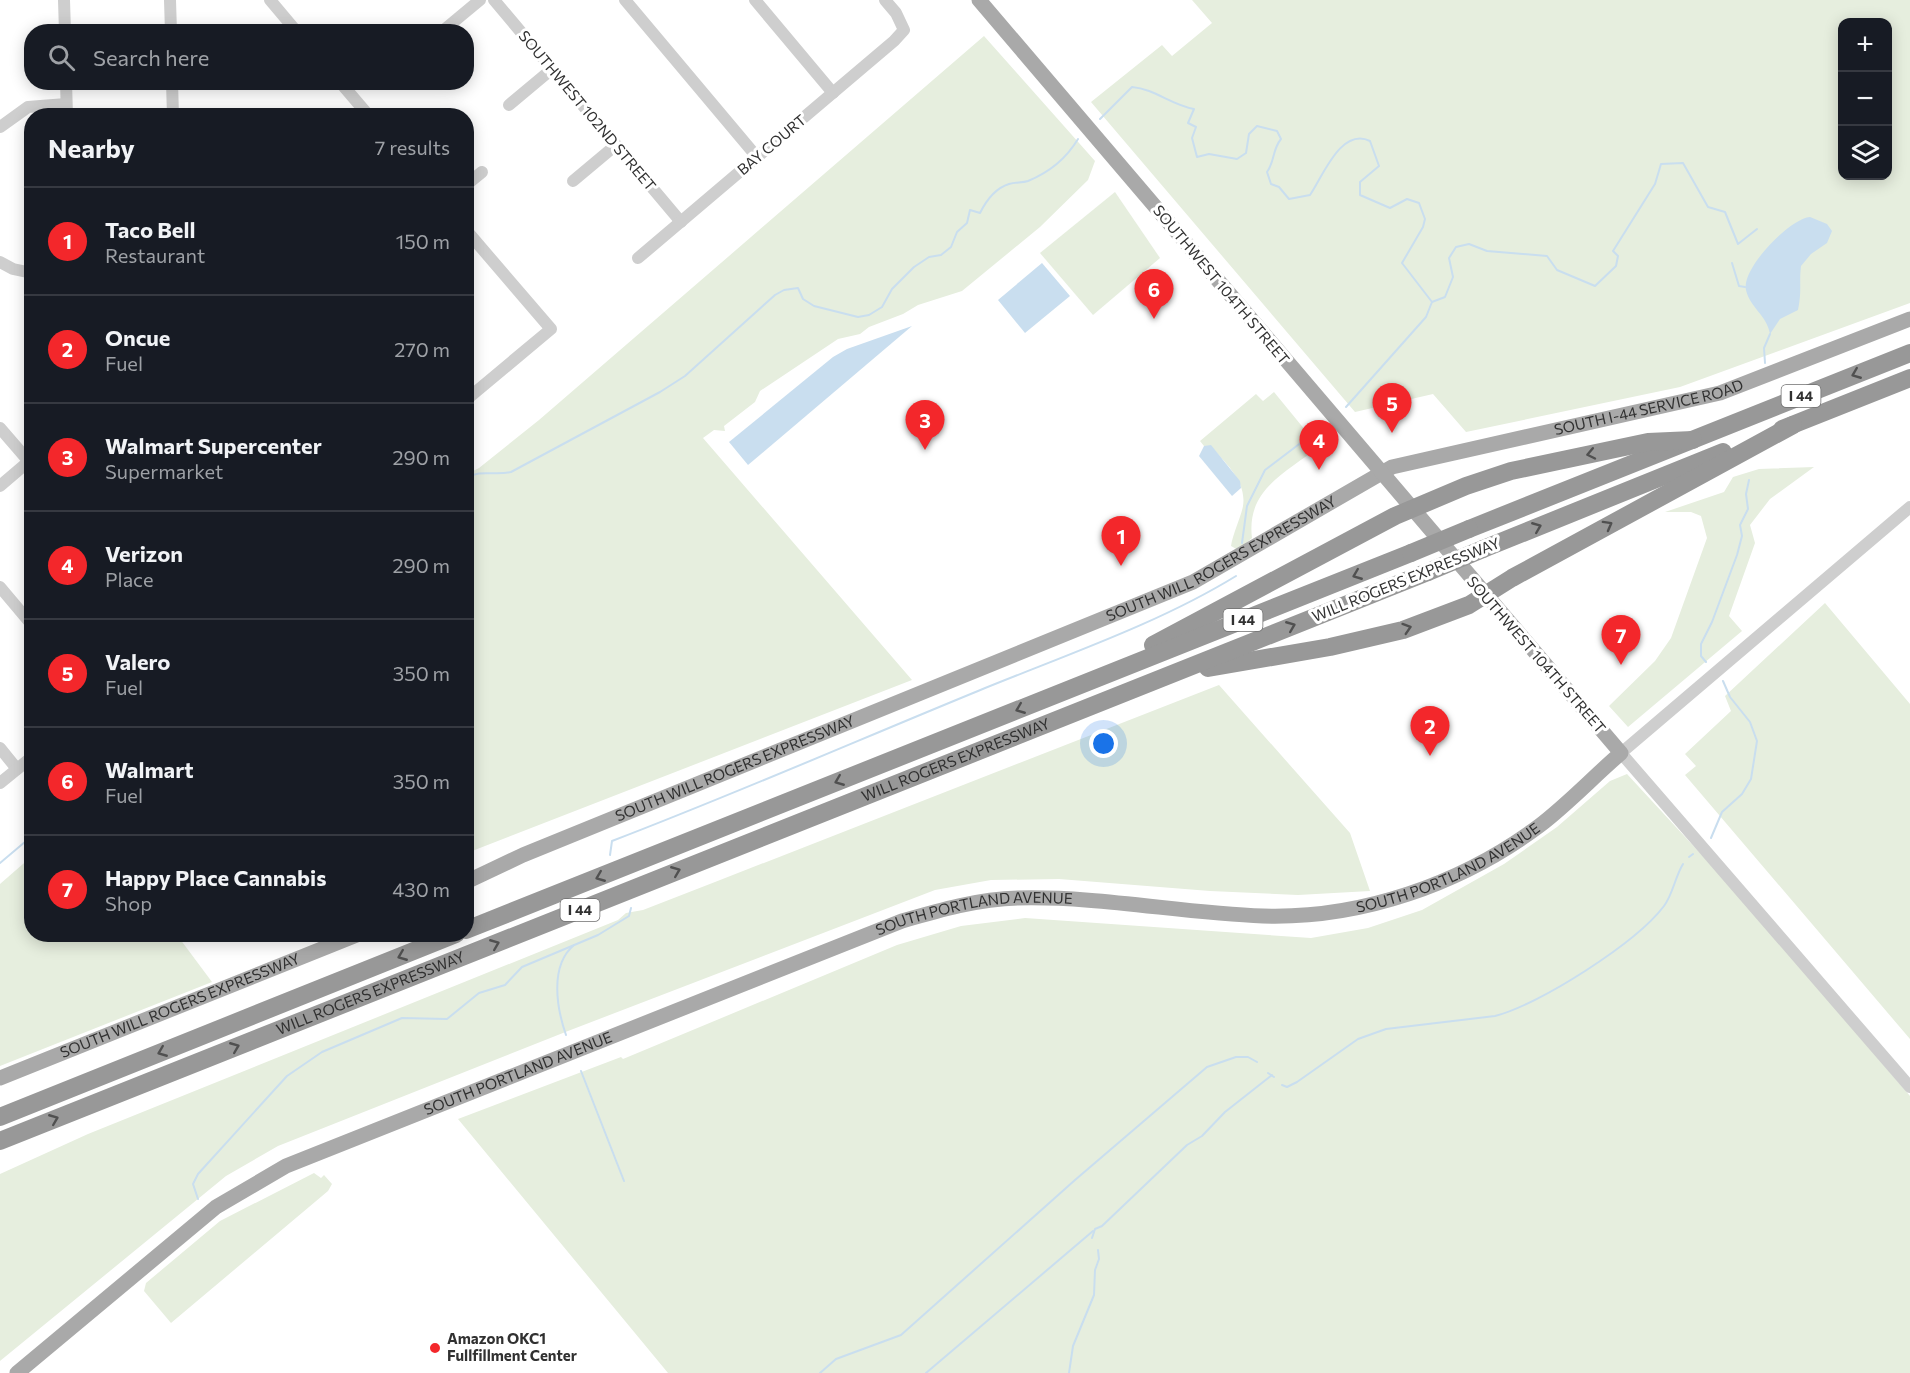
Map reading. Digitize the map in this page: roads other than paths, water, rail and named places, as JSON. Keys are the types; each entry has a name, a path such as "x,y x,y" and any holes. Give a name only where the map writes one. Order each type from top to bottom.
{"highway":[{"name":"WILL ROGERS EXPRESSWAY","path":"474,927 1910,353"},
{"name":"WILL ROGERS EXPRESSWAY","path":"0,1141 1910,378"},
{"path":"1159,678 1382,636 1419,624 1485,596 1522,573 1793,425"},
{"path":"1075,687 1411,509 1466,486 1520,469 1648,442 1693,440"},
{"name":"WILL ROGERS EXPRESSWAY","path":"0,1117 436,942"}],"main road":[{"name":"SOUTHWEST 104TH STREET","path":"979,0 1620,753"},
{"name":"SOUTH I-44 SERVICE ROAD","path":"1381,473 1392,466 1720,393 1910,319"},
{"name":"SOUTH WILL ROGERS EXPRESSWAY","path":"474,878 523,855 1193,582 1381,473"},
{"name":"SOUTH PORTLAND AVENUE","path":"16,1373 216,1207 286,1166 902,921 958,905 1017,898 1110,902 1263,916 1317,914 1374,904 1430,887 1503,849 1540,825 1620,753"},
{"name":"SOUTH WILL ROGERS EXPRESSWAY","path":"0,1078 339,942"}],"street":[{"path":"64,0 65,24"},
{"path":"170,0 171,24"},
{"path":"270,0 290,24"},
{"path":"451,24 480,0"},
{"name":"SOUTHWEST 102ND STREET","path":"494,0 681,222"},
{"path":"626,0 757,157"},
{"path":"754,0 833,93"},
{"name":"BAY COURT","path":"638,258 904,30 896,13 885,0"},
{"path":"509,105 552,69"},
{"path":"66,90 67,108"},
{"path":"172,90 173,108"},
{"path":"347,90 362,108"},
{"path":"0,127 24,110"},
{"path":"573,181 616,145"},
{"path":"474,178 482,172"},
{"path":"474,239 551,329 474,393"},
{"path":"0,262 13,269 24,271"},
{"path":"0,428 24,457"},
{"path":"0,486 24,468"},
{"name":"SOUTH PORTLAND AVENUE","path":"1620,753 1910,507"},
{"path":"0,587 24,616"},
{"path":"0,748 17,769"},
{"name":"SOUTHWEST 104TH STREET","path":"1620,753 1910,1087"},
{"path":"0,783 24,763"}],"water":[{"path":"1810,217 1827,224 1832,231 1827,243 1811,254 1801,266 1798,310 1780,319 1770,334 1766,322 1748,296 1746,281 1759,258 1779,235 1790,226"},
{"path":"1042,263 1070,296 1025,333 998,300"},
{"path":"912,326 748,465 729,442 833,357 847,349"},
{"path":"1211,445 1240,481 1241,488 1232,496 1199,456 1204,446"}],"waterway":[{"path":"1100,119 1132,87 1194,109 1188,123 1196,127 1192,138 1197,157 1209,154 1237,159 1246,153 1249,134 1257,126 1277,131 1281,139 1267,172 1271,184 1279,187 1289,199 1310,195 1334,156 1350,141 1360,139 1370,141 1379,166 1360,182 1360,195 1390,208 1407,199 1419,203 1425,219 1423,227 1402,263 1432,302"},
{"path":"474,475 511,472 660,392 685,376 775,295 784,290 798,288 803,299 814,306 858,317 869,315 882,307 892,289 914,267 929,257 941,255 951,247 957,232 967,223 970,210 980,213 988,200 1000,189 1009,184 1028,181 1050,169 1063,159 1078,139"},
{"path":"1346,407 1426,317 1432,302 1445,297 1453,277 1449,258 1456,247 1469,244 1487,251 1547,256 1557,270 1595,286 1616,266 1618,256 1613,251 1655,184 1661,164 1683,163 1708,207 1725,212 1738,244 1757,229"},
{"path":"1732,263 1739,286 1745,287"},
{"path":"1765,363 1764,348 1770,334"},
{"path":"1242,543 1247,506 1265,470 1319,429"},
{"path":"1706,662 1701,656 1701,644 1712,622 1737,555 1742,536 1740,525 1748,509 1746,494 1749,480"},
{"path":"610,855 612,841 1143,624 1236,576"},
{"path":"1711,838 1722,812 1742,794 1751,779 1757,741 1750,722 1730,697 1723,681"},
{"path":"0,863 24,843"},
{"path":"1689,857 1693,854"},
{"path":"1282,1085 1287,1087 1297,1082 1358,1039 1386,1029 1495,1016 1514,1010 1560,986 1610,954 1651,921 1667,901 1683,864"},
{"path":"198,1199 193,1184 198,1174 287,1076 322,1052 402,1018 447,1019 479,993 505,985 522,967 598,935 629,916 631,908"},
{"path":"566,1035 558,1001 558,976 566,954 574,945"},
{"path":"820,1373 836,1359 901,1335 1075,1180 1207,1067 1236,1057 1248,1057 1257,1062"},
{"path":"581,1071 624,1181"},
{"path":"1268,1073 1274,1077"},
{"path":"1092,1238 1095,1229 1102,1226 1187,1145 1202,1136 1225,1112 1272,1075"},
{"path":"926,1373 1093,1231"},
{"path":"1069,1373 1073,1346 1094,1295 1098,1250"}],"place":[{"name":"Walmart","path":"1154,319"},
{"name":"Valero","path":"1392,433"},
{"name":"Walmart Supercenter","path":"925,450"},
{"name":"Verizon","path":"1319,470"},
{"name":"Taco Bell","path":"1121,566"},
{"name":"Happy Place Cannabis","path":"1621,665"},
{"name":"Oncue","path":"1430,756"},
{"name":"Amazon OKC1 Fullfillment Center","path":"435,1348"}]}
